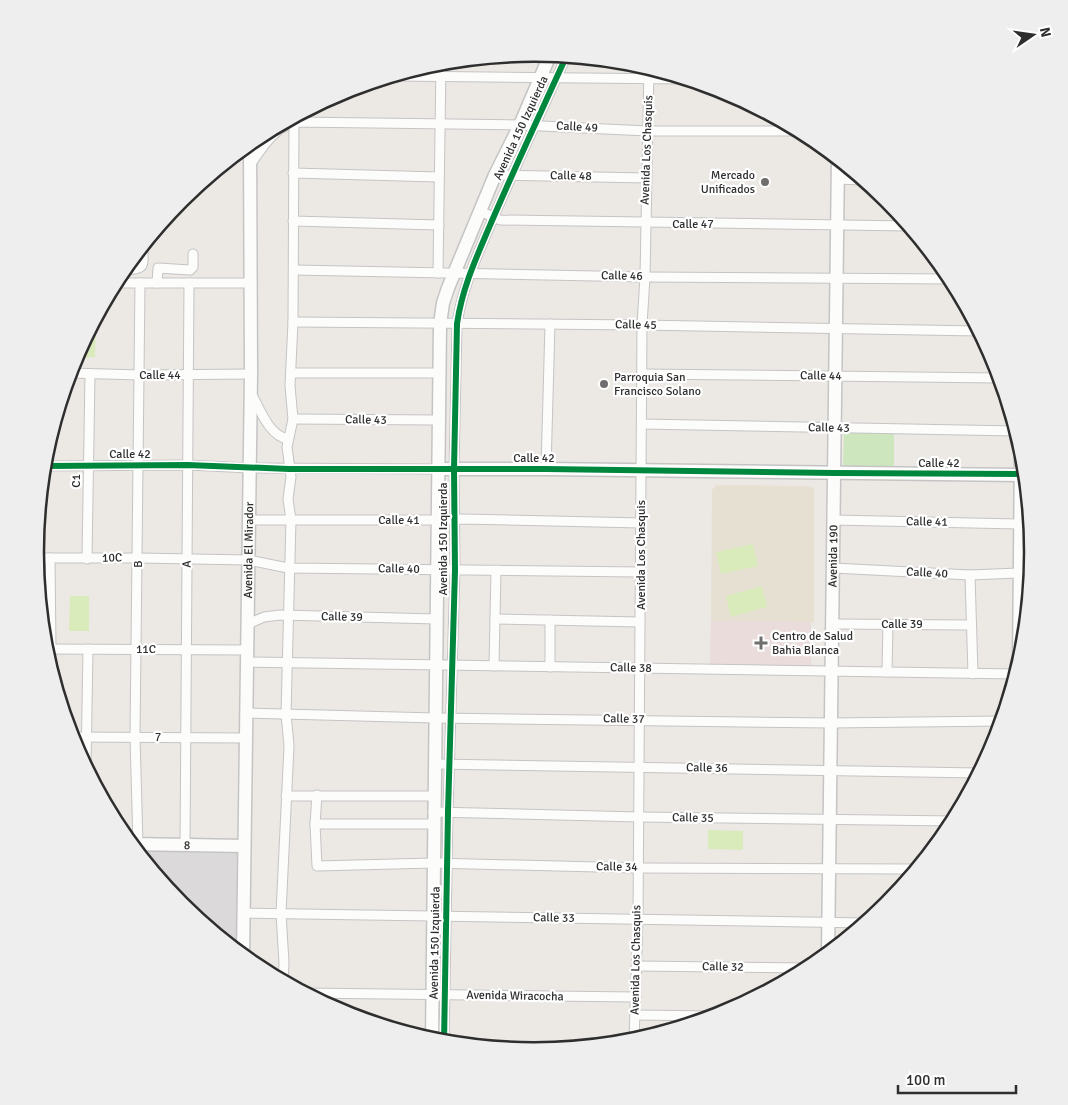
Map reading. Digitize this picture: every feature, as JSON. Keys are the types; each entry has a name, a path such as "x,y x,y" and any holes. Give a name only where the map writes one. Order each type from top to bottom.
{"street":[{"name":"Avenida 150 Izquierda","path":"443,1034 432,916 440,324 443,303 455,272 495,175 547,62"},
{"name":"Avenida 150 Izquierda","path":"433,1032 439,995 446,916 448,863 455,570 454,469 460,304 470,273 511,175 563,63"},
{"path":"438,273 441,71"},
{"path":"420,76 658,78"},
{"name":"Avenida Los Chasquis","path":"634,1032 638,919 642,325 645,277 649,78"},
{"name":"Calle 49","path":"303,120 520,124 648,130 784,131"},
{"path":"283,974 281,913 289,736 286,714 286,663 291,520 288,499 292,477 287,456 288,440 293,419 290,386 292,374 294,270 294,125"},
{"path":"250,165 266,143"},
{"name":"Avenida El Mirador","path":"243,946 250,468 250,154"},
{"name":"Avenida 190","path":"828,944 838,169"},
{"path":"293,173 439,177"},
{"name":"Calle 48","path":"495,175 646,178"},
{"path":"838,180 852,180"},
{"name":"Calle 47","path":"480,211 500,220 645,224 900,226"},
{"path":"293,222 439,225"},
{"path":"157,283 158,268 190,270 194,254"},
{"path":"133,270 141,268 143,257"},
{"name":"Calle 46","path":"294,270 645,277 941,279"},
{"path":"124,283 251,283"},
{"name":"B","path":"134,836 140,283"},
{"name":"A","path":"185,845 184,738 189,283"},
{"name":"Calle 45","path":"293,322 642,325 972,332"},
{"path":"546,469 550,324"},
{"name":"Calle 44","path":"78,373 250,374"},
{"path":"292,374 439,373"},
{"name":"C1","path":"87,559 90,374"},
{"name":"Calle 44","path":"642,374 992,378"},
{"path":"250,392 275,433 288,440"},
{"name":"Calle 43","path":"293,419 438,420"},
{"name":"Calle 43","path":"642,424 1009,432"},
{"name":"Calle 42","path":"52,466 138,465 290,469 546,469 1018,474"},
{"path":"1019,619 1021,502"},
{"name":"Calle 41","path":"248,520 454,519 640,523"},
{"name":"Calle 41","path":"834,520 1020,524"},
{"name":"10C","path":"44,558 248,560"},
{"path":"49,620 50,558"},
{"name":"Calle 40","path":"248,560 288,568 640,572"},
{"name":"Calle 40","path":"833,568 970,575 1020,573"},
{"path":"494,666 496,570"},
{"path":"1020,573 1023,570"},
{"path":"970,575 972,674"},
{"name":"Calle 39","path":"248,624 264,617 288,615 437,619"},
{"path":"495,619 640,622"},
{"path":"550,620 550,667"},
{"name":"Calle 39","path":"833,624 971,625"},
{"path":"887,672 888,624"},
{"name":"11C","path":"53,648 185,650 246,656"},
{"path":"86,751 88,649"},
{"name":"Calle 38","path":"246,656 286,663 1009,674"},
{"name":"Calle 37","path":"246,713 435,718 831,722 994,721"},
{"name":"7","path":"80,737 245,738"},
{"name":"Calle 36","path":"434,764 972,773"},
{"path":"286,796 317,794 434,796"},
{"path":"316,824 317,794"},
{"name":"Calle 35","path":"316,824 434,818 448,812 638,817 945,821"},
{"name":"Calle 34","path":"316,824 317,866 448,863 638,868 909,869"},
{"name":"8","path":"140,844 244,846"},
{"name":"Calle 33","path":"243,912 855,923"},
{"name":"Calle 32","path":"636,966 794,968"},
{"name":"Avenida Wiracocha","path":"320,993 636,997"},
{"path":"635,1015 695,1016"}],"shaded area":[{"path":"716,485 808,486 814,488 814,622 711,621 712,490"},
{"name":"Centro de Salud Bahia Blanca","path":"711,621 811,622 811,667 710,664"},
{"path":"145,851 240,853 238,943 187,899"}],"green space":[{"path":"96,333 95,357 84,358"},
{"path":"844,431 894,433 894,468 843,467"},
{"path":"753,544 758,566 721,574 716,552"},
{"path":"762,586 767,607 731,617 726,596"},
{"path":"70,596 89,596 89,631 69,631"},
{"path":"708,830 743,831 743,850 708,849"}],"cycle path":[{"path":"444,1034 455,570 454,469 457,324 462,298 475,260 563,63"},
{"path":"52,466 188,465 289,469 546,469 1018,474"}],"place":[{"name":"Mercado Unificados","path":"765,182"},
{"name":"Parroquia San Francisco Solano","path":"604,384"},
{"name":"Centro de Salud Bahia Blanca","path":"761,643"}]}
